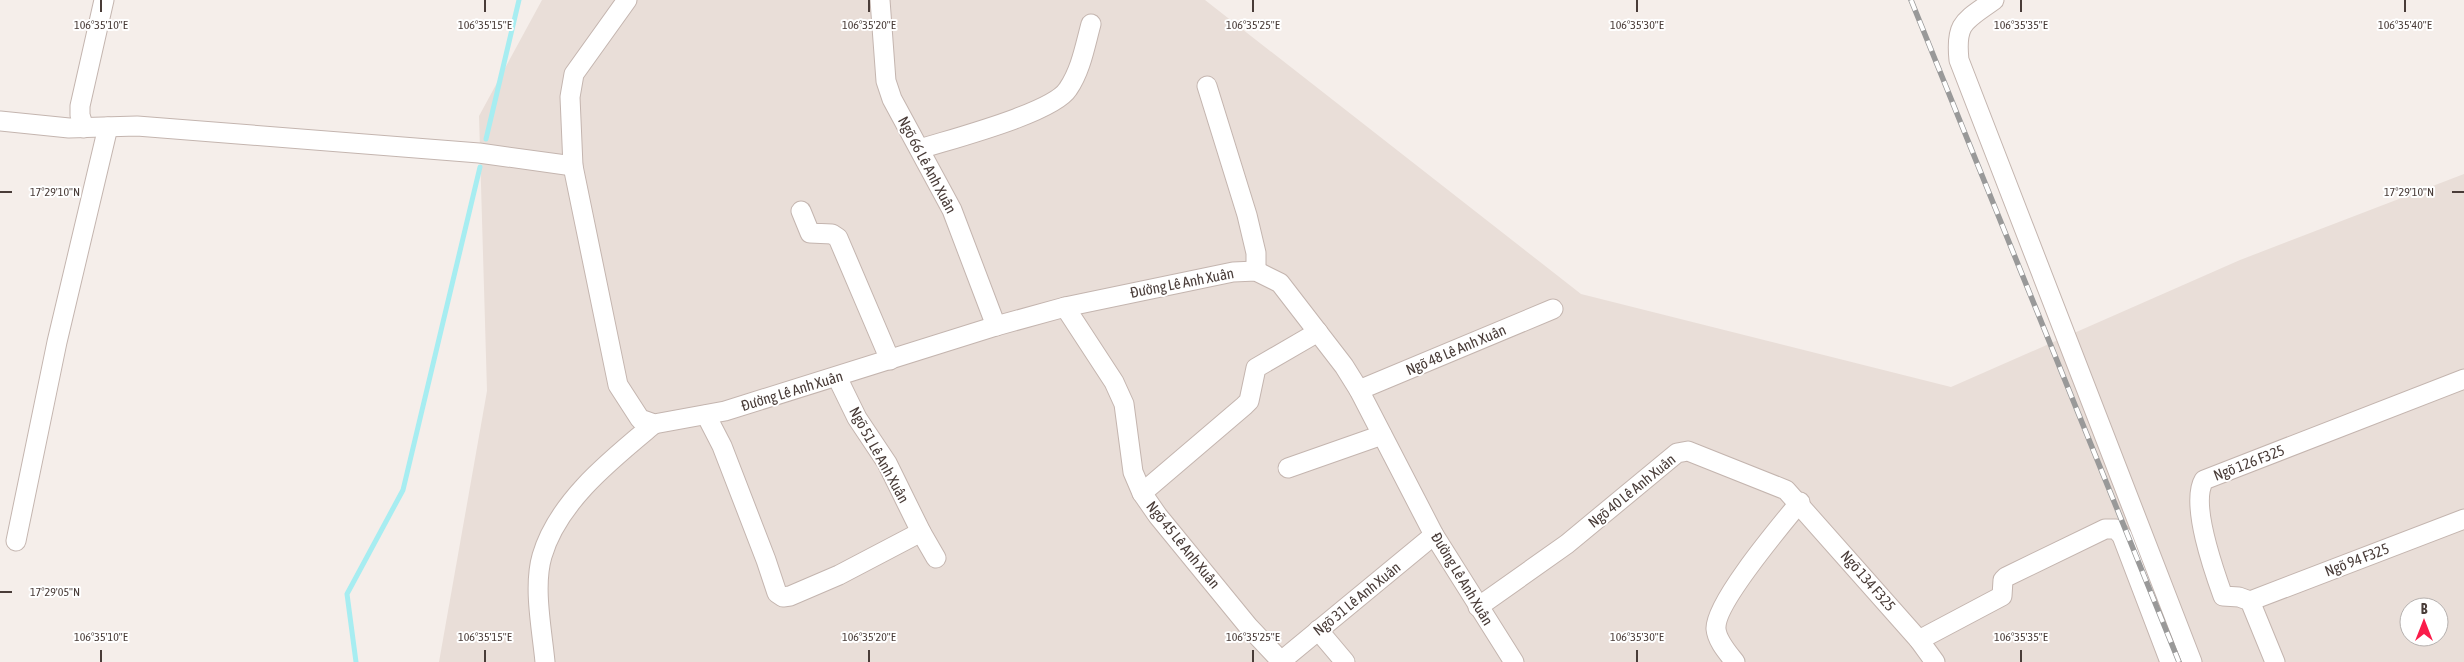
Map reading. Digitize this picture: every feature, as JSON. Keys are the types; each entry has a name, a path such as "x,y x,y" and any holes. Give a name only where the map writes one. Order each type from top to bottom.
{"street":[{"path":"84,128 80,116 80,106 104,0"},
{"path":"627,0 574,74 570,97 573,166 618,385 640,420 654,424"},
{"name":"Ngõ 66 Lê Anh Xuân","path":"880,0 886,81 903,121 952,210 996,326"},
{"path":"1994,0 1964,22 1957,40 1959,60 2192,662"},
{"path":"920,149 1026,114 1058,99 1068,90 1078,69 1091,24"},
{"path":"1206,86 1247,215 1256,253 1256,271"},
{"path":"0,121 51,127 137,126 479,153 573,166"},
{"path":"16,541 57,342 108,127"},
{"path":"802,211 810,233 832,234 838,238 890,360"},
{"name":"Đường Lê Anh Xuân","path":"654,424 725,411 996,326 1065,307 1225,274 1256,271 1280,283 1359,390 1434,535 1514,662"},
{"name":"Ngõ 45 Lê Anh Xuân","path":"1065,307 1114,382 1124,404 1133,472 1142,493 1158,516 1248,626 1281,661"},
{"name":"Ngõ 48 Lê Anh Xuân","path":"1359,390 1553,309"},
{"path":"1142,493 1244,406 1248,401 1256,368 1318,332"},
{"name":"Ngõ 51 Lê Anh Xuân","path":"837,377 857,418 887,463 936,558"},
{"name":"Ngõ 126 F325","path":"2250,601 2239,597 2223,596 2198,501 2200,488 2204,480 2464,379"},
{"path":"706,415 722,446 766,560 777,594 783,597 790,596 839,575 921,532"},
{"path":"545,662 539,605 540,568 542,556 555,526 598,471 654,424"},
{"path":"1288,468 1382,435"},
{"name":"Ngõ 40 Lê Anh Xuân","path":"1478,607 1567,544 1677,453 1688,452 1786,490 1800,502"},
{"path":"1735,662 1718,639 1717,622 1722,610 1757,554 1800,502"},
{"name":"Ngõ 134 F325","path":"1800,502 1919,640 1935,662"},
{"name":"Ngõ 94 F325","path":"2250,601 2464,518"},
{"path":"1919,640 2002,596 2003,580 2006,577 2106,529 2116,529 2122,536 2170,662"},
{"name":"Ngõ 31 Lê Anh Xuân","path":"1281,661 1434,535"},
{"path":"2250,601 2275,662"},
{"path":"1318,630 1345,662"}],"shaded area":[{"path":"542,0 1205,0 1581,294 1951,387 2240,260 2464,174 2464,662 439,662 487,391 479,116"}],"waterway":[{"path":"486,139 519,0"},
{"path":"356,662 347,594 403,490 480,167"}],"railway":[{"path":"1911,0 2179,662"}]}
